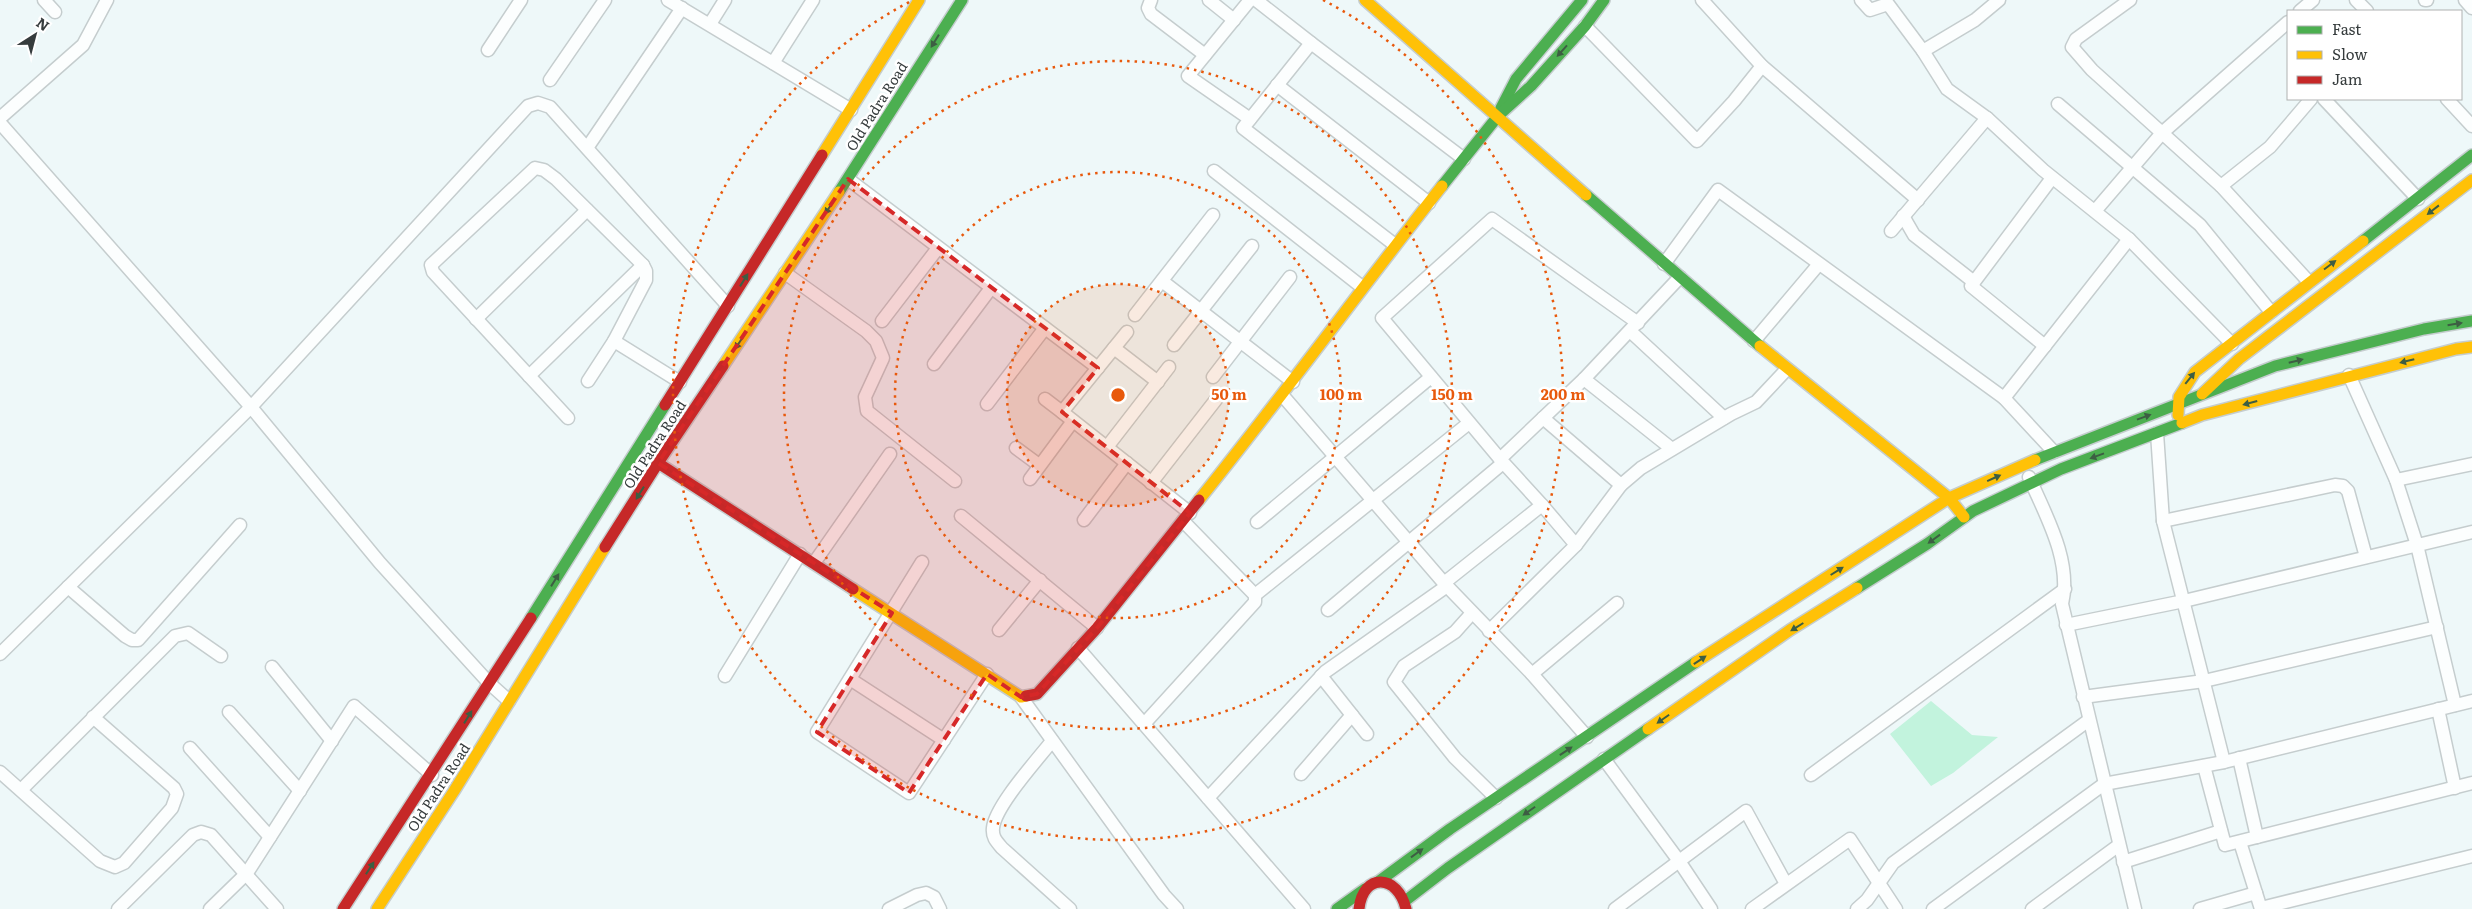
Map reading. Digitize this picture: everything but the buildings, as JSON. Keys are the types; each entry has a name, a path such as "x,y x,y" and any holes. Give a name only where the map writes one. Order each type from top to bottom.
{"main road":[{"name":"Old Padra Road","path":"343,909 432,774 919,0"},
{"name":"Old Padra Road","path":"377,909 658,463 848,179 962,0"},
{"path":"1364,0 1754,341 1949,498 1964,517"},
{"path":"1498,116 1516,79 1582,0"},
{"path":"658,463 1021,697 1037,694 1098,628 1283,396 1362,287 1498,116 1531,86 1584,26 1604,0"},
{"path":"2179,423 2176,405 2183,389 2196,372 2472,155"},
{"path":"2202,415 2201,396 2239,359 2472,180"},
{"path":"1336,909 1737,634 1949,498 2024,464 2275,366 2424,329 2472,321"},
{"path":"1378,882 1393,884 1400,889 1407,906 1448,868 1790,630 1927,544 1964,517 2060,469 2202,415 2348,376 2456,349 2472,347"},
{"path":"1359,909 1361,895 1365,889"}],"street":[{"path":"44,0 55,12"},
{"path":"0,118 83,45 107,0"},
{"path":"488,50 521,0"},
{"path":"550,80 605,0"},
{"path":"668,0 851,110"},
{"path":"710,24 725,0"},
{"path":"773,63 813,0"},
{"path":"1151,0 1148,8 1151,14 1205,55"},
{"path":"1209,0 1234,20"},
{"path":"1250,0 1188,76 1250,119"},
{"path":"1256,0 1464,159"},
{"path":"1702,0 1730,25 1762,66 1918,200"},
{"path":"1861,0 1870,10 1888,4 1923,51 1947,89 1987,118 2052,178 2129,239 2232,344"},
{"path":"1923,51 1975,20 1998,0"},
{"path":"2130,0 2076,39 2072,47 2092,70 2221,186 2309,282"},
{"path":"2301,10 2313,0"},
{"path":"2356,0 2366,10"},
{"path":"2465,0 2472,8"},
{"path":"587,148 682,8"},
{"path":"2095,211 2162,133 2287,23"},
{"path":"1584,26 1697,141 1734,101 1762,66"},
{"path":"1311,42 1243,128 1394,246"},
{"path":"1277,85 1429,203"},
{"path":"2221,186 2270,147 2309,100"},
{"path":"2325,100 2418,199"},
{"path":"2448,100 2472,126"},
{"path":"0,654 251,408 528,106 538,103 550,107 728,306"},
{"path":"2058,104 2200,224 2271,312"},
{"path":"1891,231 1987,118"},
{"path":"0,123 251,408 380,563 489,683 509,701"},
{"path":"568,418 432,272 431,265 436,258 535,168 544,170 556,178 643,265 646,271 646,280 614,341 588,381"},
{"path":"1214,171 1362,287"},
{"path":"2045,346 1971,286 2052,178"},
{"path":"848,179 1098,368"},
{"path":"1664,264 1718,190 2004,398 2054,452"},
{"path":"476,320 587,210"},
{"path":"1135,315 1213,215"},
{"path":"1903,216 1914,234 1974,282"},
{"path":"1576,545 1469,423 1382,318 1492,219 1634,327 1724,418"},
{"path":"2004,398 2129,239"},
{"path":"1174,346 1252,246"},
{"path":"882,321 938,248"},
{"path":"1754,341 1819,264"},
{"path":"529,376 643,265"},
{"path":"785,273 866,331 876,341 883,358 865,397 864,404 867,411 955,480"},
{"path":"1213,377 1290,277"},
{"path":"1328,610 1409,543 1502,461 1584,379 1680,277"},
{"path":"1162,280 1293,382"},
{"path":"934,364 991,288"},
{"path":"988,404 1044,328"},
{"path":"1062,412 1127,332"},
{"path":"614,341 680,382"},
{"path":"1114,348 1158,382"},
{"path":"1107,447 1169,367"},
{"path":"1489,631 1576,545 1621,485 1640,468 1724,418 1756,402 1787,368"},
{"path":"2348,376 2396,480 2417,545 2455,705"},
{"path":"1257,522 1431,377"},
{"path":"1584,379 1672,449"},
{"path":"1283,396 1445,584 1532,674 1587,737"},
{"path":"1151,483 1218,397"},
{"path":"1045,399 1151,483 1186,517 1255,595 1256,602 1252,607 1144,724"},
{"path":"1543,418 1621,485"},
{"path":"1030,478 1073,421"},
{"path":"1255,595 1372,499 1469,423"},
{"path":"2156,432 2163,520 2224,762"},
{"path":"1016,448 1039,465"},
{"path":"814,563 890,454"},
{"path":"1084,520 1127,463"},
{"path":"2024,464 2055,535 2065,589 2062,604 2066,624 2133,908"},
{"path":"2396,480 2472,464"},
{"path":"2163,520 2335,485 2343,486 2348,491 2366,557"},
{"path":"1208,798 1321,676 1445,584 1542,505"},
{"path":"961,516 1098,628"},
{"path":"68,587 125,636 132,640 138,640 240,525"},
{"path":"2066,624 2184,601 2472,532"},
{"path":"725,676 800,554"},
{"path":"922,562 893,607 892,613 816,732 909,793 987,674"},
{"path":"999,630 1040,580"},
{"path":"1811,775 2065,589"},
{"path":"1532,674 1617,603"},
{"path":"1472,613 1455,632 1404,666 1394,682 1455,758 1496,798"},
{"path":"2083,697 2204,681 2437,627"},
{"path":"21,790 175,636 188,633 221,656"},
{"path":"1078,648 1304,909"},
{"path":"272,667 332,741"},
{"path":"1321,676 1367,734"},
{"path":"850,678 944,740"},
{"path":"1021,697 1164,895 1177,909"},
{"path":"1933,909 2104,784 2224,762 2472,701"},
{"path":"210,909 247,873 354,706 432,774"},
{"path":"2438,709 2455,788"},
{"path":"230,712 300,790"},
{"path":"1300,774 1352,715"},
{"path":"0,772 100,861 115,868 124,863 172,808 178,794 174,788 93,717"},
{"path":"1857,909 1867,900 1893,862 2089,720"},
{"path":"1052,741 999,810 992,829 994,838 1002,848 1070,909"},
{"path":"190,748 270,838"},
{"path":"2239,758 2257,837"},
{"path":"1604,759 1679,861 1711,909"},
{"path":"2204,766 2225,845 2472,784"},
{"path":"1615,909 1746,811 1786,884"},
{"path":"2123,862 2221,831"},
{"path":"118,909 194,835 201,832 211,835 247,873 277,909"},
{"path":"1752,909 1850,839 1896,909"},
{"path":"2240,842 2261,908 2472,856"},
{"path":"2032,909 2119,845"},
{"path":"889,909 917,895 926,893 934,897 940,909"},
{"path":"2200,909 2256,893"}],"highlighted area":[{"path":"848,179 1098,368 1062,412 1190,513 1097,628 1037,694 1021,697 987,674 909,793 817,732 892,613 658,463"}],"green space":[{"path":"1931,701 1972,735 1998,737 1953,773 1931,786 1890,734"}],"traffic: fast":[{"path":"839,192 962,0"},
{"path":"1501,108 1516,79 1582,0"},
{"path":"1442,186 1498,116 1531,86 1585,26 1604,0"},
{"path":"2363,241 2472,155"},
{"path":"1586,195 1760,346"},
{"path":"2035,460 2275,366 2424,329 2472,321"},
{"path":"531,618 665,405"},
{"path":"1857,588 1927,544 1973,511 2061,469 2182,423"},
{"path":"1378,882 1450,829 1696,662"},
{"path":"1405,901 1448,868 1648,729"},
{"path":"1337,909 1365,889"}],"traffic: slow":[{"path":"822,155 919,0"},
{"path":"1365,0 1586,195"},
{"path":"2202,394 2239,359 2472,180"},
{"path":"1199,500 1442,186"},
{"path":"723,366 839,192"},
{"path":"2178,415 2179,397 2195,372 2363,241"},
{"path":"1760,346 1949,498 1964,517"},
{"path":"2182,423 2202,415 2456,349 2472,347"},
{"path":"1696,662 1949,498 2035,460"},
{"path":"377,909 454,791 605,547"},
{"path":"1648,729 1790,630 1857,588"},
{"path":"853,589 1021,697 1026,696"}],"traffic: jam":[{"path":"665,405 822,155"},
{"path":"605,547 723,366"},
{"path":"658,463 853,589"},
{"path":"1026,696 1037,694 1097,628 1199,500"},
{"path":"343,909 531,618"},
{"path":"1359,909 1367,888 1381,882 1389,884 1396,889 1402,897 1406,909"}]}
